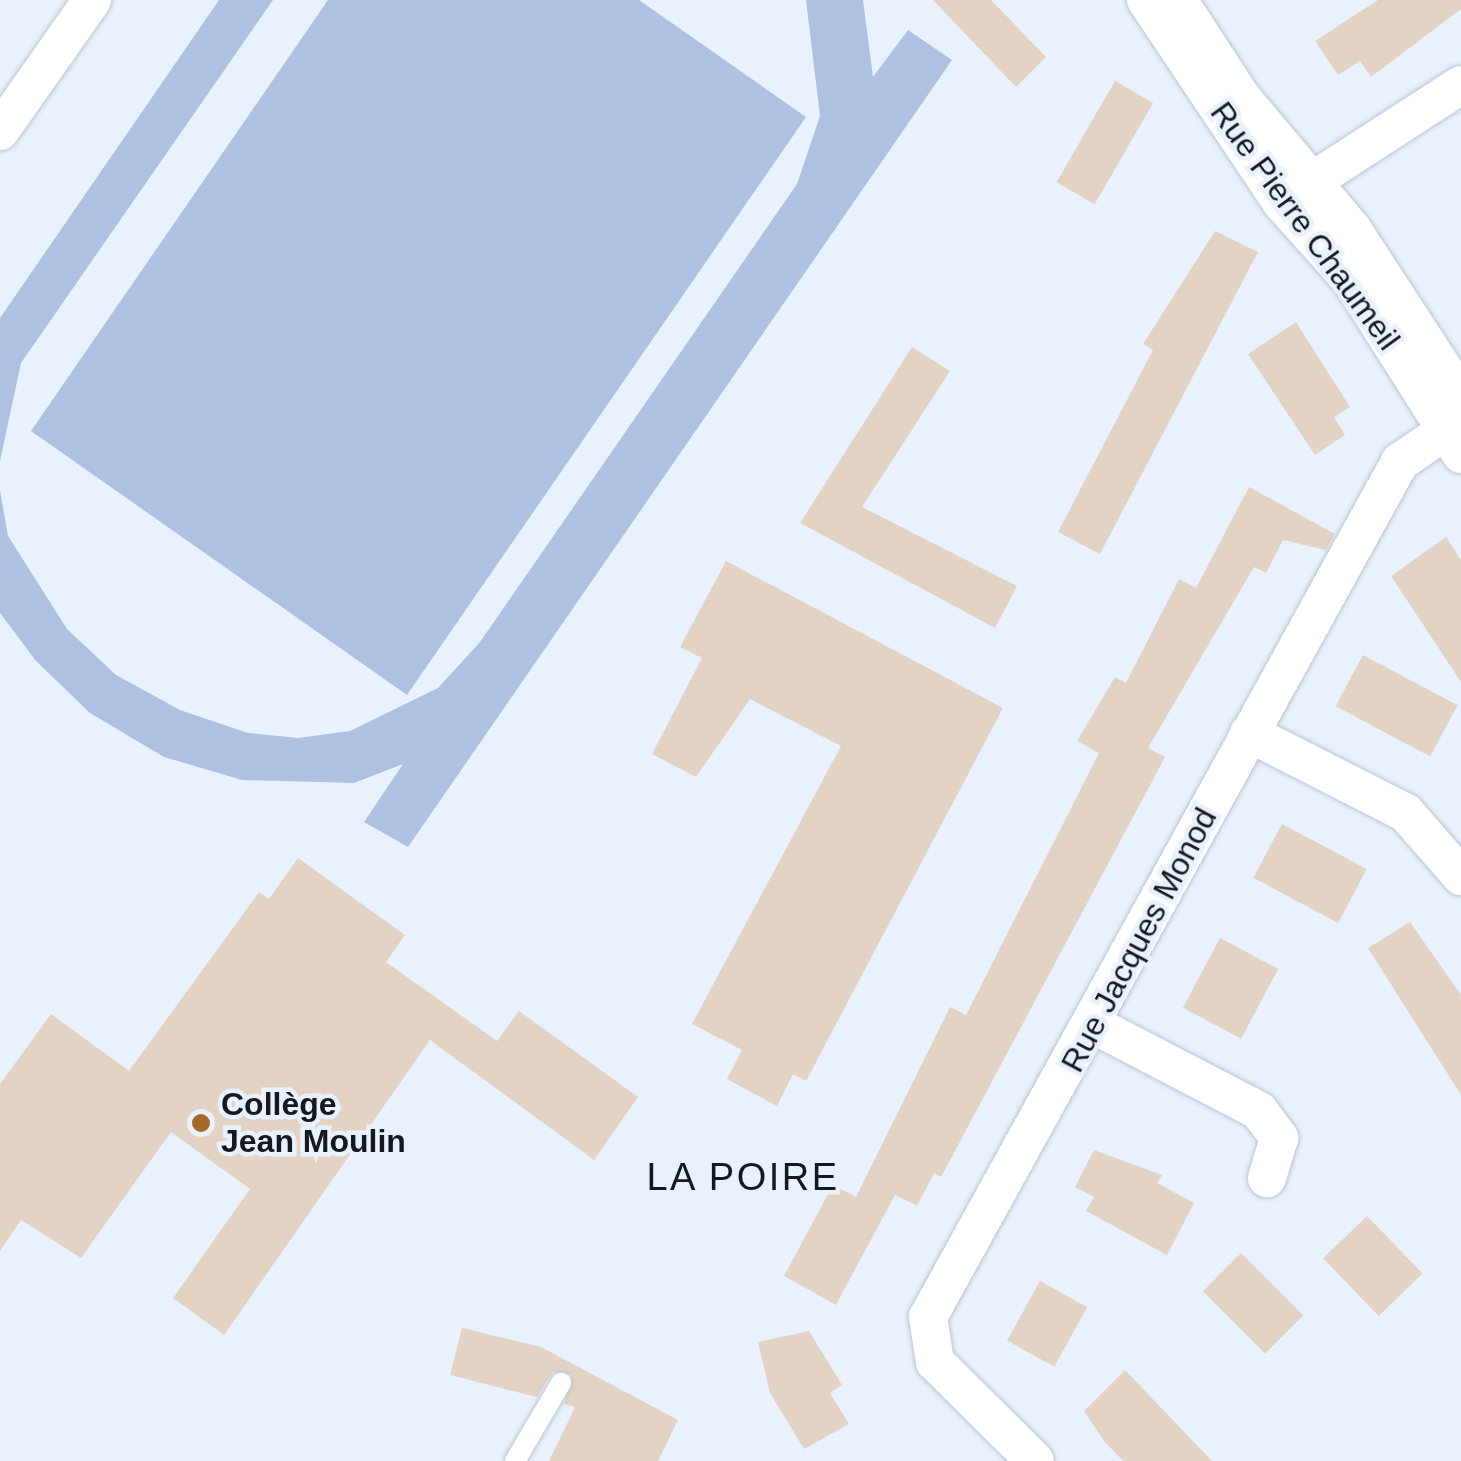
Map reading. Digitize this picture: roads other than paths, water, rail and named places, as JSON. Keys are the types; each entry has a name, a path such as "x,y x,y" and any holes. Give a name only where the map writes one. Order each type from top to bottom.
{"street":[{"path":"0,132 92,0"},
{"name":"Rue Pierre Chaumeil","path":"1146,0 1296,192"},
{"name":"Rue Pierre Chaumeil","path":"1178,0 1351,280 1458,425"},
{"path":"1296,192 1461,85"},
{"name":"Rue Jacques Monod","path":"1035,1461 934,1362 928,1316 1096,1026 1249,733 1400,462 1458,425"},
{"path":"1249,733 1406,813 1461,876"},
{"path":"1096,1026 1259,1111 1279,1138 1266,1178"}],"lane":[{"path":"515,1461 561,1384"}],"place":[{"name":"Collège Jean Moulin","path":"201,1123"}],"district":[{"name":"LA POIRE","path":"743,1178"}]}
